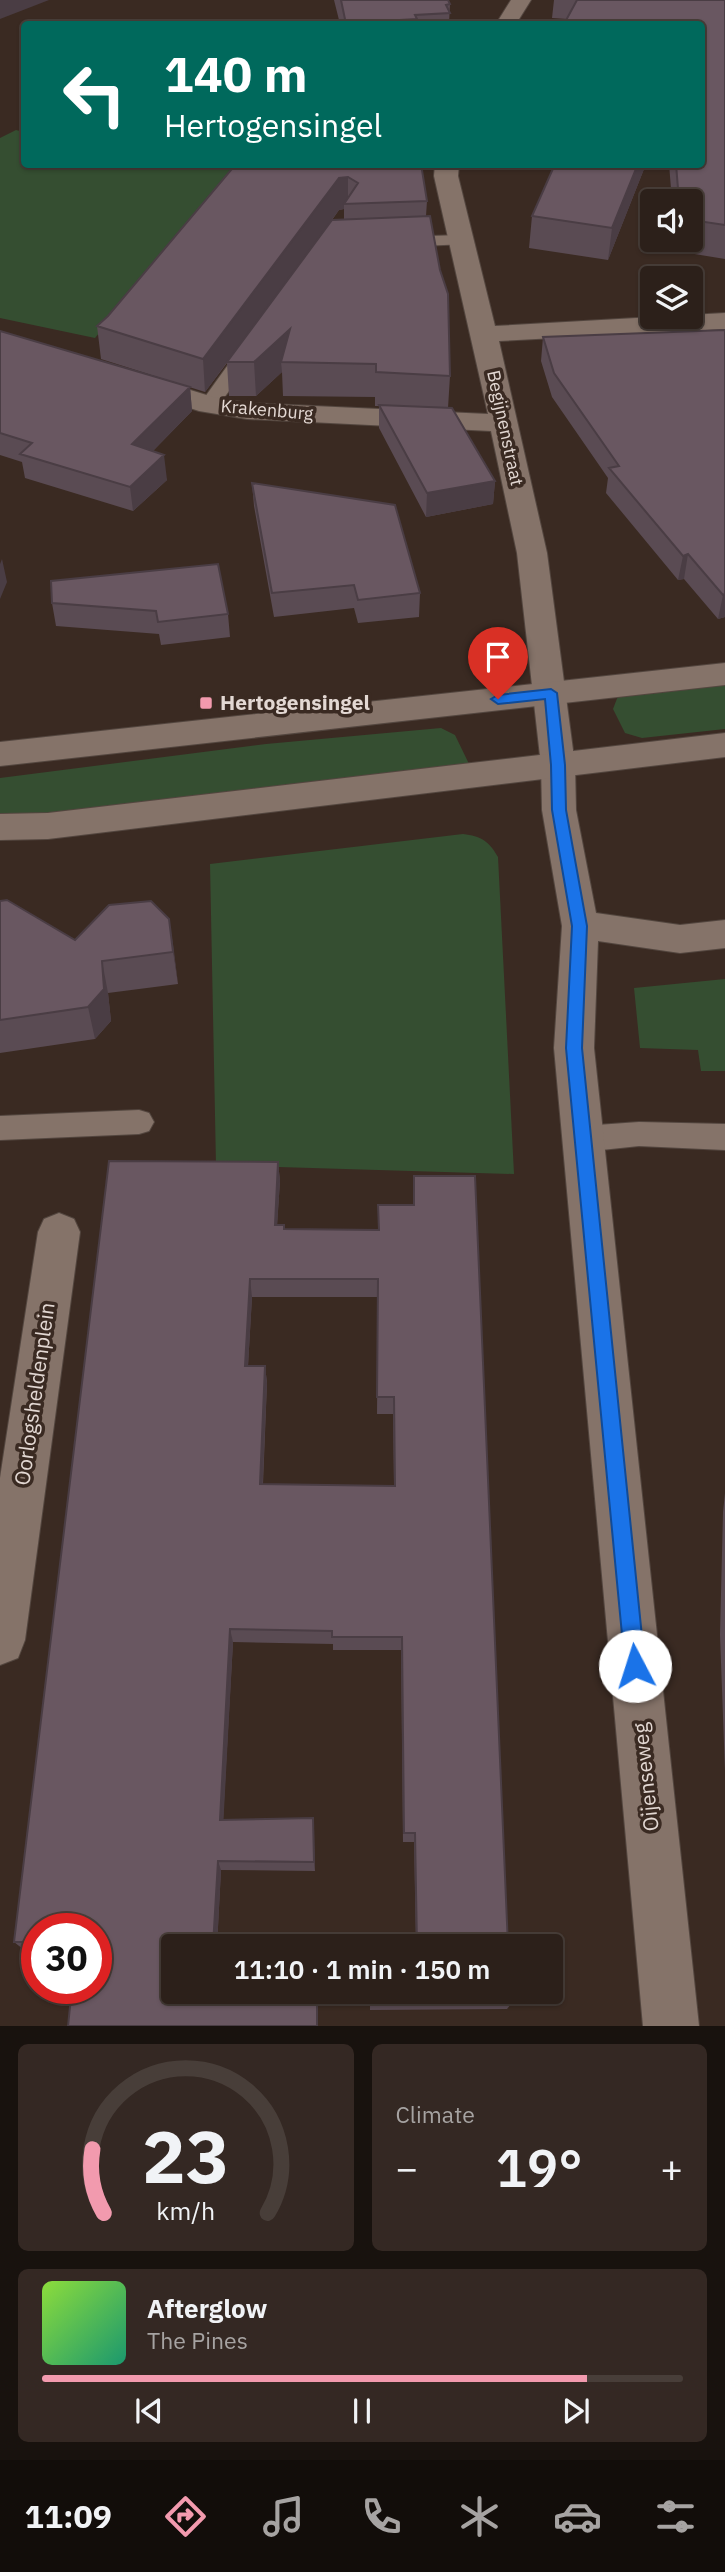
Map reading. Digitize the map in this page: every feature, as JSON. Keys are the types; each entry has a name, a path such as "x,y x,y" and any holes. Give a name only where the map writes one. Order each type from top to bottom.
{"street":[{"path":"508,21 521,0"},
{"name":"Begijnenstraat","path":"447,168 446,177 532,553 551,693"},
{"path":"484,334 725,321"},
{"name":"Krakenburg","path":"121,377 209,405 247,411 503,423"},
{"path":"0,754 725,674"},
{"name":"Oijenseweg","path":"551,693 559,810 580,926 574,1048 671,2026"},
{"path":"0,827 48,826 725,745"},
{"path":"580,926 623,929 680,939 725,934"},
{"name":"Oorlogsheldenplein","path":"0,1640 59,1232"}],"lane":[{"path":"380,243 461,240"},
{"path":"209,405 264,330"},
{"path":"0,1128 139,1122"},
{"path":"583,1139 639,1134 725,1137"}],"green space":[{"path":"16,130 21,131 21,168 236,168 95,338 0,318 0,138"},
{"path":"725,685 725,729 642,738 625,733 613,709 618,696"},
{"path":"441,728 455,735 470,766 429,768 0,820 0,778 266,744"},
{"path":"463,834 484,840 498,857 514,1174 216,1165 210,864"},
{"path":"725,979 725,1071 701,1071 698,1050 640,1048 634,988"}],"building":[{"path":"341,0 448,0 450,4 446,5 450,13 415,15 417,19 345,21"},
{"path":"577,0 725,0 725,225 703,222 703,189 678,189 676,168 705,168 705,21 566,21"},
{"path":"233,168 422,168 427,201 344,204 358,183 348,177 339,178 203,359 97,326"},
{"path":"553,168 636,168 612,228 532,216"},
{"path":"430,216 440,270 448,294 450,376 376,372 376,364 281,362 290,329 254,362 227,362 332,220"},
{"path":"725,330 723,595 688,554 683,556 609,468 619,466 554,373 543,337"},
{"path":"0,331 190,387 132,444 164,455 130,487 20,454 32,443 0,433"},
{"path":"379,405 452,408 495,481 427,493"},
{"path":"252,483 395,505 420,593 358,600 354,585 272,593"},
{"path":"218,564 228,614 158,622 156,611 52,603 51,581"},
{"path":"7,900 75,940 109,905 151,901 169,919 173,952 102,961 104,989 88,1007 0,1020 0,901"},
{"path":"109,1161 278,1162 275,1225 284,1225 284,1229 379,1230 378,1205 414,1205 414,1176 475,1176 507,1934 417,1934 415,1833 404,1833 402,1637 332,1637 332,1631 230,1629 220,1820 313,1818 314,1862 218,1861 214,1934 161,1934 161,2004 317,2004 317,2026 68,2026 70,2004 112,2004 112,1913 21,1913 21,1942 14,1942","holes":["250,1279 378,1279 377,1397 394,1397 395,1486 260,1484 265,1366 245,1366"]},
{"path":"370,2004 511,2004 370,2005"}],"place":[{"name":"Hertogensingel","path":"206,703"}],"route":[{"path":"498,699 551,693 559,810 580,926 574,1048 635,1666"}]}
